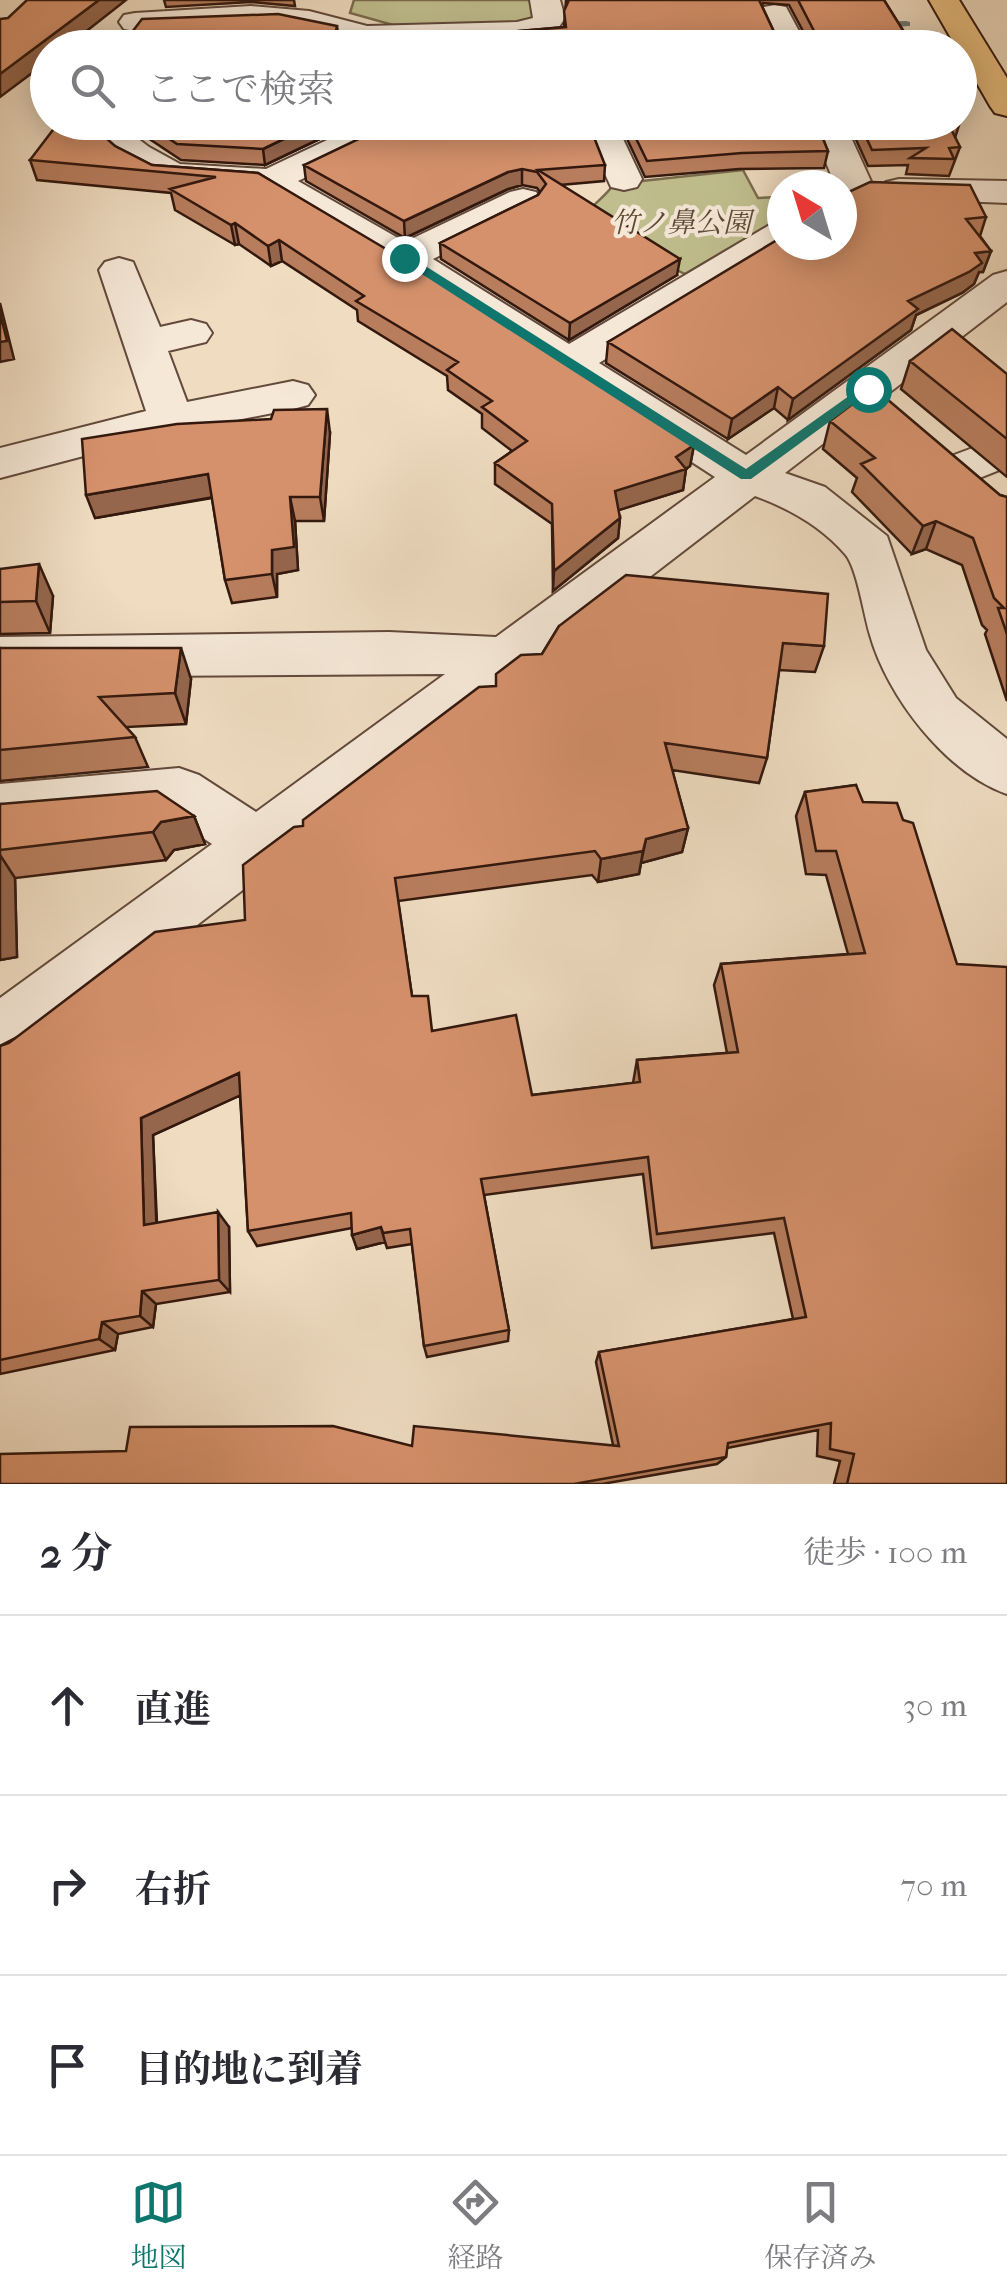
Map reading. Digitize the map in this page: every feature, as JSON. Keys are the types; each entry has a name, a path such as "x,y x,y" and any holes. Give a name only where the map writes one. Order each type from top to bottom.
{"main road":[{"path":"944,0 962,30"},
{"path":"977,56 1007,106"}],"street":[{"path":"125,30 162,0"},
{"path":"527,30 542,29 550,18 545,0"},
{"path":"125,30 294,17 346,30"},
{"path":"116,140 172,174 272,180 404,258 746,476 808,498 870,548 901,654 937,713 1007,771"},
{"path":"272,180 356,140"},
{"path":"606,140 624,179"},
{"path":"833,140 842,170"},
{"path":"857,193 1007,192"},
{"path":"404,258 523,200"},
{"path":"569,363 767,243"},
{"path":"119,270 171,419"},
{"path":"0,1037 746,476 881,401 1007,283"},
{"path":"146,343 191,333"},
{"path":"0,464 171,419 293,395"},
{"path":"0,658 349,652 505,656"},
{"path":"0,808 179,792 257,843"}],"green space":[{"path":"354,0 535,0 540,16 529,22 393,25 350,13"},
{"name":"竹ノ鼻公園","path":"743,170 758,198 767,198 767,226 685,274 581,223 614,184"}],"building":[{"path":"27,0 99,0 59,30 30,30 30,52 0,74 0,19 8,18"},
{"path":"569,0 759,0 773,30 532,30 566,27 564,11"},
{"path":"798,0 884,0 903,30 813,30"},
{"path":"278,14 337,26 336,30 134,30 142,19"},
{"path":"45,140 108,140 152,165 258,173 386,249 694,445 676,457 686,469 615,491 620,518 554,571 552,504 495,463 527,441 482,407 492,401 447,370 458,362 356,301 364,296 279,240 268,246 235,223 231,225 170,189 216,177 30,160"},
{"path":"171,140 282,140 263,149 177,144"},
{"path":"356,140 595,140 605,165 538,170 680,259 570,323 440,243 538,195 546,184 537,172 508,172 404,221 304,165"},
{"path":"637,140 823,140 828,151 742,153 647,161"},
{"path":"867,140 956,140 960,147 949,148 954,159 910,158 926,148 872,150"},
{"path":"870,182 970,185 986,217 966,219 991,251 975,253 982,263 969,272 908,301 918,309 793,399 778,387 732,419 608,342 767,246 767,260 857,260 857,188"},
{"path":"0,313 7,341 0,342"},
{"path":"952,329 1007,374 1007,439 910,361"},
{"path":"874,388 1007,497 1007,634 998,608 1004,608 994,598 973,538 936,521 923,526 861,464 875,458 830,421"},
{"path":"327,409 320,497 290,497 294,547 272,550 272,574 225,580 208,474 86,495 82,439 177,424 271,419 274,410"},
{"path":"39,564 36,601 0,602 0,569"},
{"path":"626,575 828,594 824,646 783,643 767,758 665,743 688,828 646,839 643,851 601,859 595,851 395,878 412,996 428,996 432,1031 516,1015 532,1095 640,1082 637,1060 738,1052 721,964 865,953 836,851 816,851 805,792 856,785 863,802 897,803 903,820 913,823 957,964 1007,967 1007,1484 847,1484 854,1454 830,1449 831,1423 728,1443 726,1457 574,1484 0,1484 0,1454 126,1451 130,1427 333,1426 412,1446 414,1426 619,1446 599,1352 806,1317 784,1218 657,1234 648,1157 481,1179 509,1330 424,1346 410,1229 383,1233 381,1227 352,1235 351,1213 248,1231 239,1073 141,1118 144,1225 218,1212 219,1280 142,1291 140,1316 102,1322 99,1339 0,1360 0,1046 155,932 245,920 243,865 294,827 303,826 303,820 479,687 496,686 496,674 521,655 542,654 559,626"},
{"path":"0,648 181,648 175,693 99,697 135,737 0,750"},
{"path":"157,791 194,816 161,822 153,832 0,850 0,804"}],"waterway":[{"path":"876,25 906,24"}],"route":[{"path":"404,258 746,476 868,389"}]}
